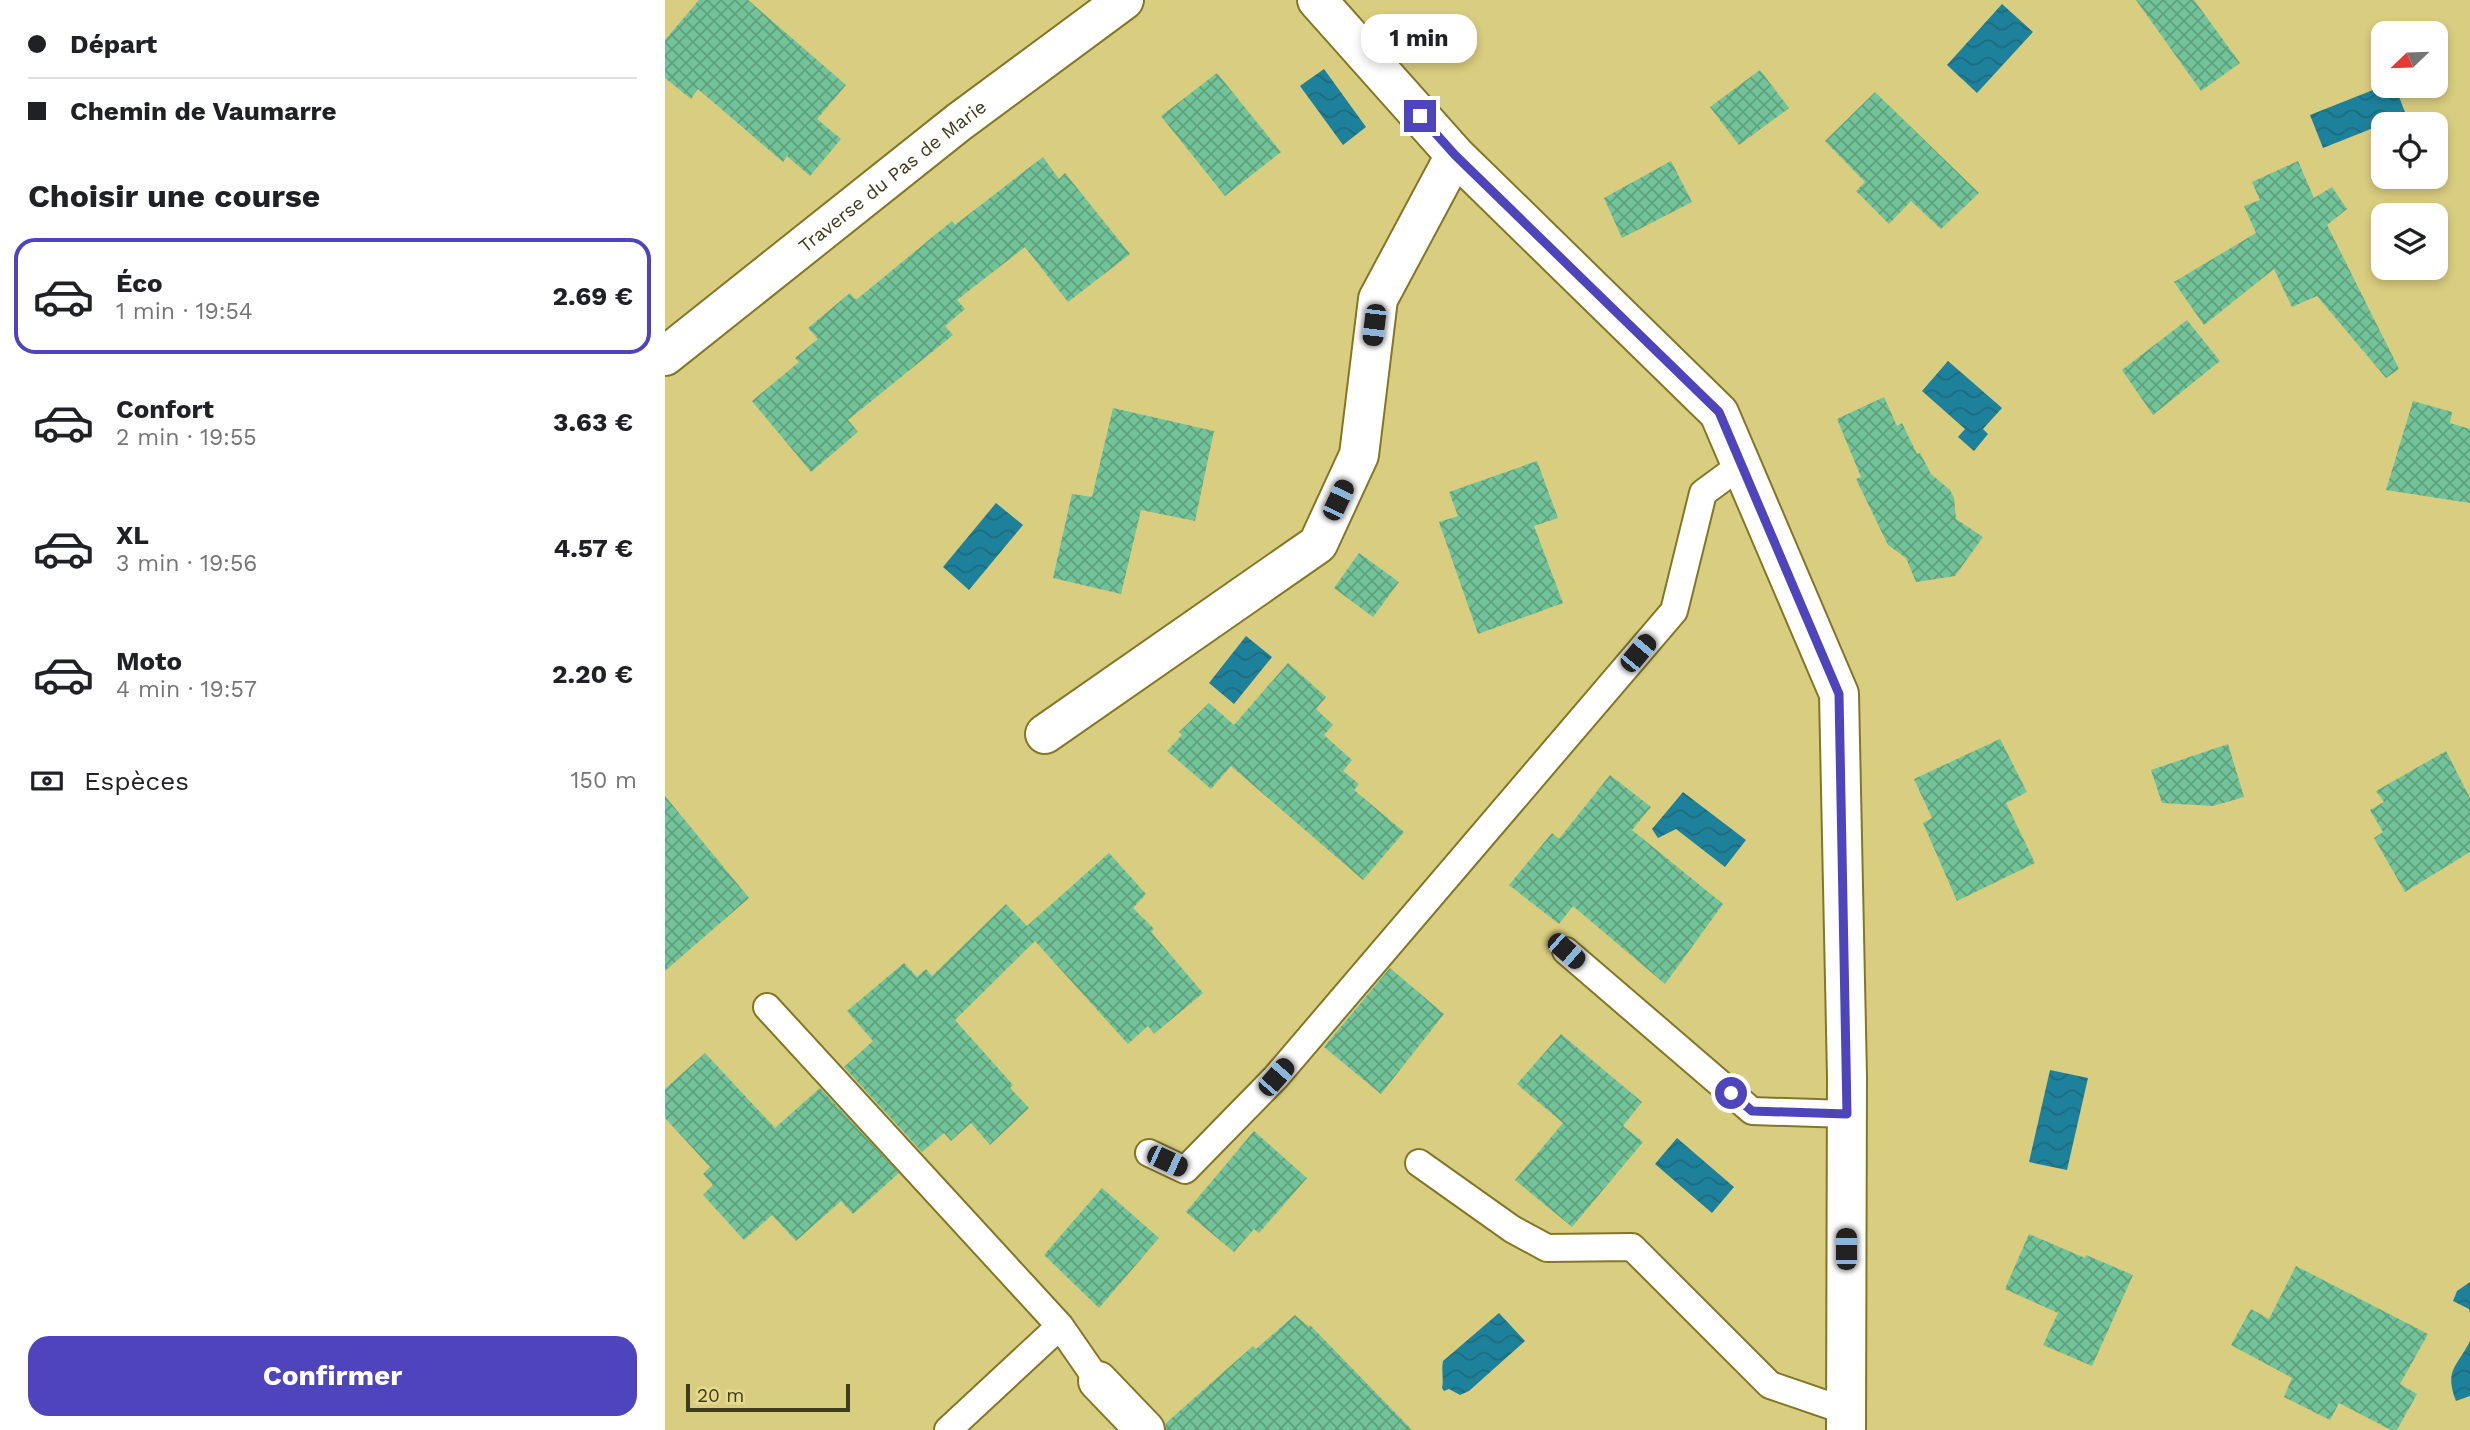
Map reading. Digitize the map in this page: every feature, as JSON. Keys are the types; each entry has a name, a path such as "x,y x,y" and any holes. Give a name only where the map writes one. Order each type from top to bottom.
{"street":[{"name":"Traverse du Pas de Marie","path":"665,356 959,122 1124,0"},
{"path":"1317,0 1455,155 1719,412 1839,694 1847,1114 1846,1420"},
{"path":"1045,734 1318,544 1359,455 1378,299 1455,155"},
{"path":"1098,1381 1145,1430"}],"lane":[{"path":"1149,1153 1185,1170 1276,1077 1674,611 1703,493 1741,465"},
{"path":"1566,951 1752,1111 1847,1114"},
{"path":"767,1007 1060,1326 1098,1381"},
{"path":"1419,1163 1512,1228 1547,1248 1632,1247 1770,1385 1846,1420"},
{"path":"949,1430 1060,1326"}],"water":[{"path":"2002,4 2033,32 1977,93 1947,65"},
{"path":"1324,69 1366,127 1343,145 1300,86"},
{"path":"2371,91 2371,98 2400,98 2405,112 2371,112 2371,129 2323,148 2310,115"},
{"path":"1948,361 2002,408 1983,429 1988,434 1974,451 1958,437 1965,429 1922,391"},
{"path":"996,503 1023,525 969,590 943,567"},
{"path":"1246,636 1272,657 1234,704 1209,683"},
{"path":"1683,792 1746,840 1725,867 1676,829 1658,838 1652,829"},
{"path":"2050,1070 2088,1078 2067,1170 2029,1162"},
{"path":"1677,1138 1734,1187 1712,1213 1655,1164"},
{"path":"2470,1282 2470,1313 2469,1309 2453,1301 2457,1291"},
{"path":"1499,1313 1525,1341 1469,1391 1460,1395 1449,1389 1444,1391 1443,1361"},
{"path":"2470,1341 2470,1396 2456,1401 2452,1375"}],"building":[{"path":"699,0 748,0 846,85 817,119 841,139 810,176 787,156 783,162 698,89 691,99 665,78 665,40"},
{"path":"2136,0 2194,0 2240,63 2201,91"},
{"path":"1760,70 1789,108 1739,145 1710,107"},
{"path":"1217,73 1281,152 1225,196 1161,116"},
{"path":"1875,92 1979,193 1941,229 1911,201 1889,224 1856,191 1865,182 1825,141"},
{"path":"1043,157 1059,179 1065,173 1130,254 1068,302 1025,247 957,300 965,309 945,326 953,335 848,420 858,432 811,472 752,401 799,362 795,358 818,339 808,328 850,293 856,300 952,221 955,225"},
{"path":"1671,161 1692,202 1622,238 1604,198"},
{"path":"2298,161 2314,198 2332,187 2347,209 2327,225 2399,369 2386,378 2317,296 2292,307 2274,269 2204,325 2174,282 2256,233 2244,206 2260,200 2252,182"},
{"path":"2187,320 2220,361 2153,415 2122,370"},
{"path":"1884,397 1897,426 1902,423 1917,454 1920,453 1931,474 1950,490 1954,498 1956,519 1983,537 1955,576 1916,582 1906,558 1888,545 1856,479 1861,477 1837,419"},
{"path":"2413,401 2452,412 2450,423 2470,429 2470,503 2386,490"},
{"path":"1113,408 1214,431 1195,521 1141,510 1121,594 1053,578 1072,494 1092,497"},
{"path":"1537,461 1558,518 1534,526 1563,603 1478,634 1439,522 1458,516 1449,492"},
{"path":"1359,553 1399,582 1373,617 1334,588"},
{"path":"1288,663 1326,697 1316,709 1333,725 1324,735 1352,760 1343,771 1359,784 1354,790 1404,832 1363,880 1231,766 1211,789 1167,751 1182,735 1179,732 1209,703 1234,725"},
{"path":"2000,739 2027,792 2006,803 2035,863 1957,901 1923,823 1932,818 1914,779"},
{"path":"2228,744 2244,797 2213,806 2162,803 2151,770"},
{"path":"2446,751 2470,798 2470,852 2405,892 2374,838 2383,832 2370,810 2384,802 2376,791"},
{"path":"1610,775 1651,807 1632,830 1723,904 1665,984 1573,906 1559,924 1509,885 1552,833 1559,839"},
{"path":"665,796 749,898 665,971"},
{"path":"1109,853 1146,894 1133,908 1154,929 1151,932 1203,993 1154,1034 1148,1026 1128,1044 1035,941 955,1020 1013,1085 1010,1088 1029,1108 990,1145 971,1123 951,1141 944,1133 922,1152 844,1067 873,1041 847,1011 904,963 917,977 926,969 932,976 1006,904 1027,926"},
{"path":"1390,968 1444,1014 1381,1094 1324,1047"},
{"path":"1561,1034 1642,1102 1623,1126 1643,1142 1572,1227 1515,1180 1563,1123 1517,1084"},
{"path":"705,1053 775,1128 820,1088 899,1173 853,1214 841,1201 796,1241 772,1215 744,1240 703,1195 713,1185 703,1174 710,1167 665,1118 665,1089"},
{"path":"1254,1131 1307,1178 1259,1233 1254,1229 1234,1252 1186,1212"},
{"path":"1102,1188 1159,1238 1099,1308 1044,1255"},
{"path":"2029,1234 2133,1275 2092,1366 2043,1345 2058,1313 2005,1289"},
{"path":"2296,1266 2428,1334 2400,1384 2417,1394 2397,1430 2391,1430 2339,1403 2330,1420 2284,1397 2292,1378 2231,1345 2251,1309 2269,1319"},
{"path":"1295,1315 1309,1327 1310,1325 1412,1430 1166,1430 1166,1423 1253,1346 1256,1349"}],"route":[{"path":"1420,116 1455,155 1719,412 1839,694 1847,1114 1752,1111 1731,1093"}]}
